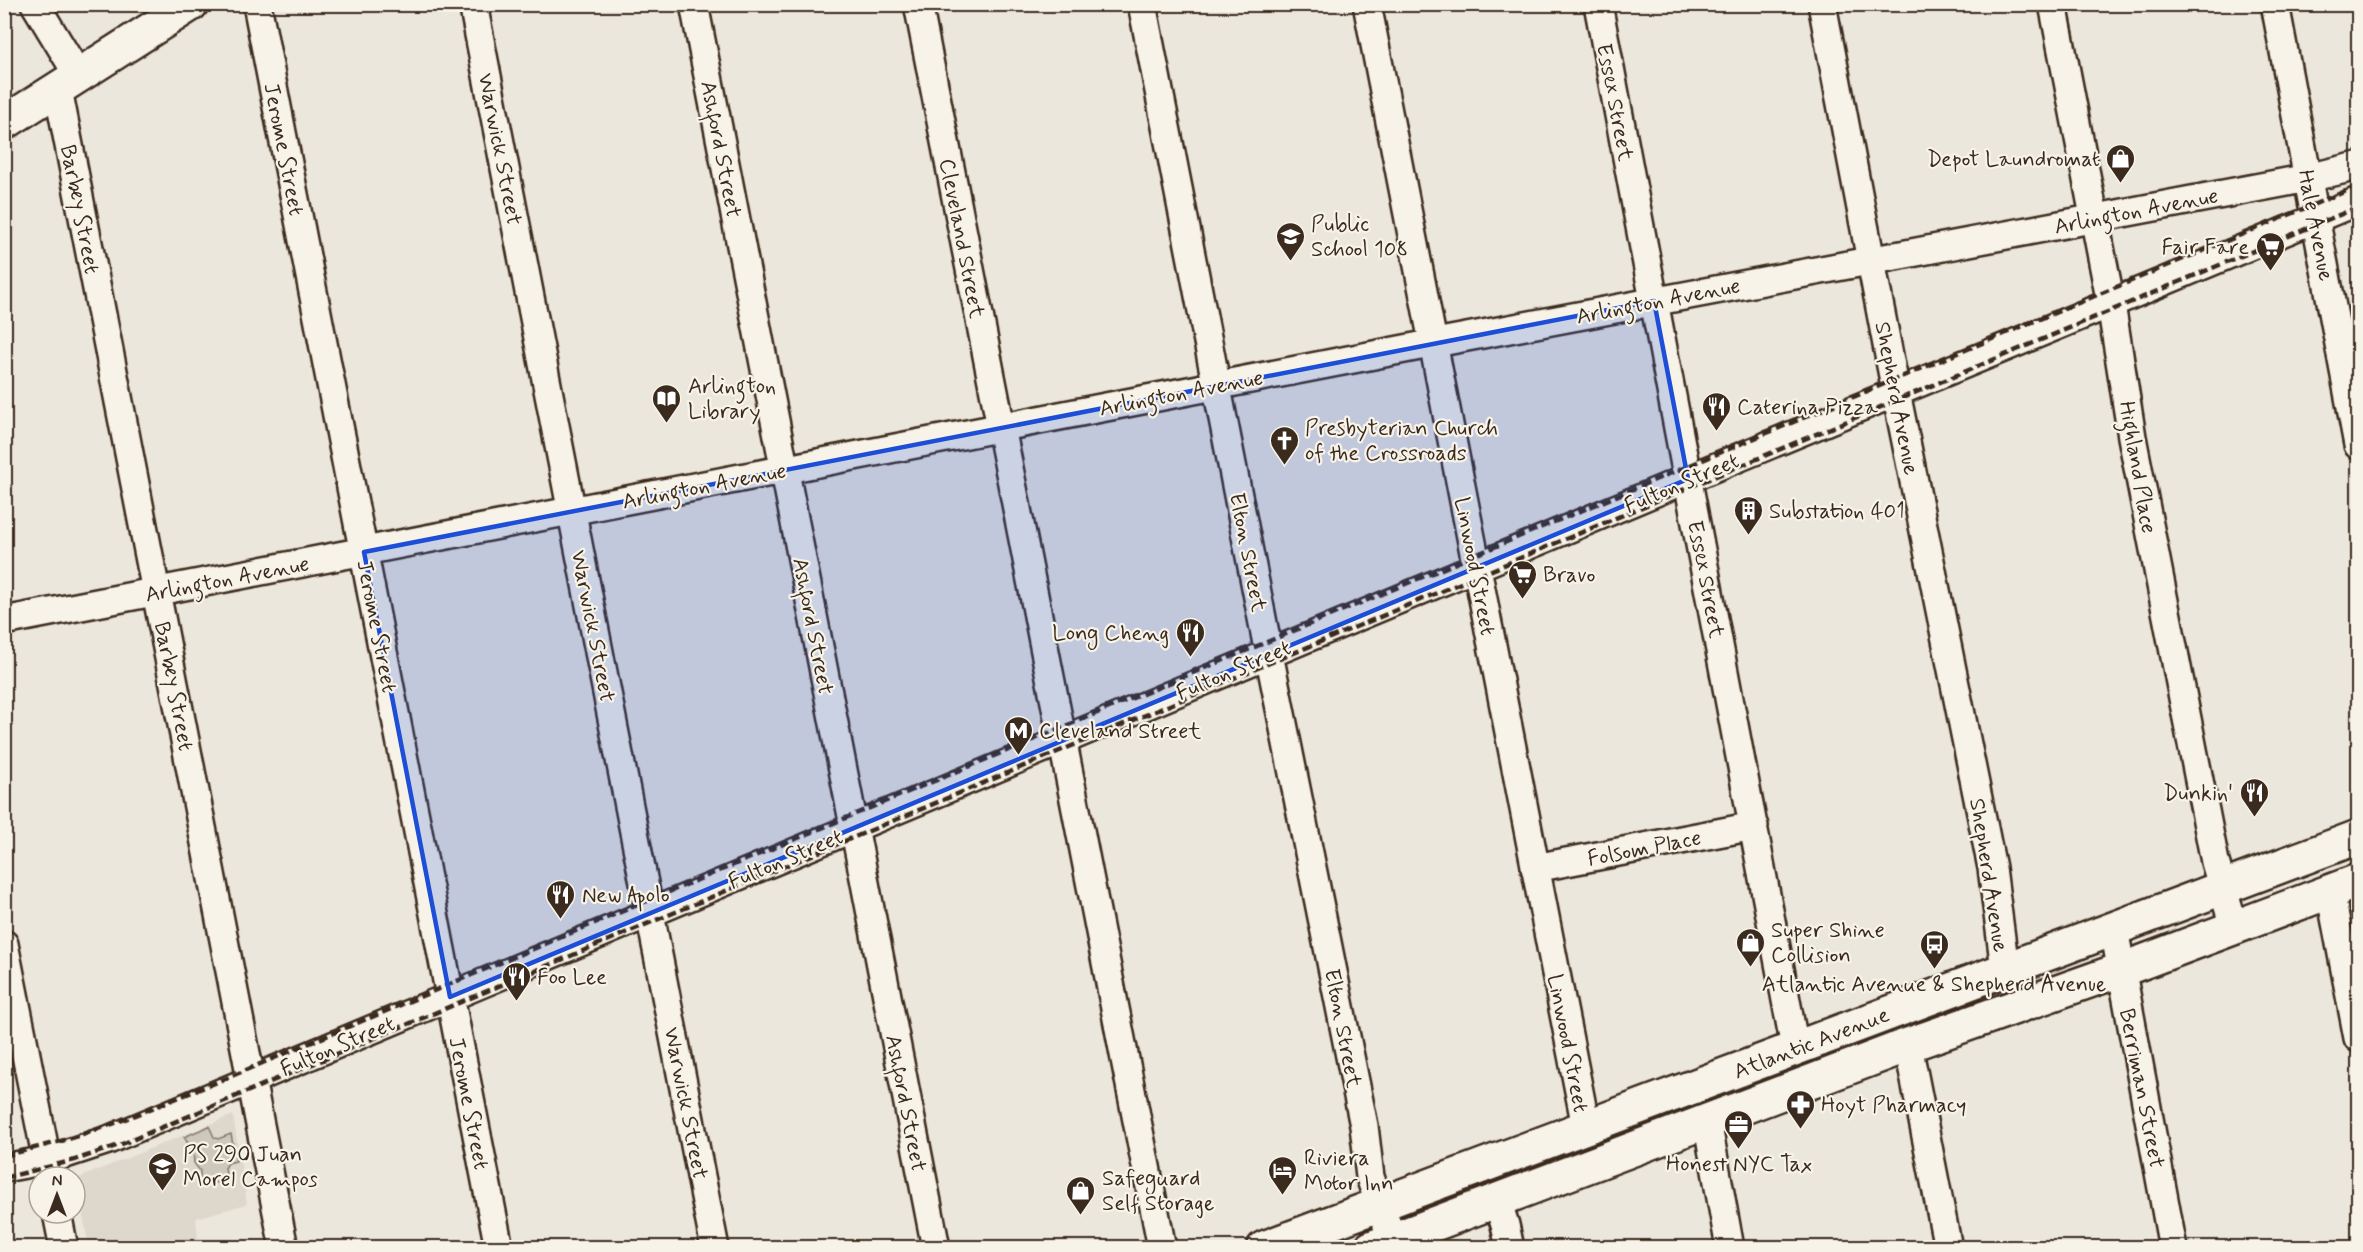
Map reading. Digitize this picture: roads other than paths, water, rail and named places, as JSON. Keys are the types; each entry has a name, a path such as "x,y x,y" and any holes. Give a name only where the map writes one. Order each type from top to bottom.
{"main road":[{"path":"4,123 191,4"},
{"name":"Atlantic Avenue","path":"1264,1248 2358,837"},
{"name":"Atlantic Avenue","path":"1382,1244 1908,1044 2120,970 2344,886"}],"street":[{"name":"Barbey Street","path":"35,4 68,82 157,592 284,1248"},
{"name":"Jerome Street","path":"257,4 499,1248"},
{"name":"Warwick Street","path":"472,4 715,1248"},
{"name":"Ashford Street","path":"694,4 936,1248"},
{"name":"Cleveland Street","path":"918,4 1162,1248"},
{"name":"Elton Street","path":"1142,4 1364,1126 1370,1178 1380,1204 1382,1244"},
{"name":"Linwood Street","path":"1367,4 1586,1127"},
{"name":"Essex Street","path":"1598,4 1795,1048"},
{"name":"Shepherd Avenue","path":"1822,4 1896,392 1992,868 2005,969"},
{"name":"Highland Place","path":"2053,4 2111,304 2132,437 2215,862 2234,927"},
{"name":"Hale Avenue","path":"2275,4 2358,445"},
{"name":"Arlington Avenue","path":"4,621 1654,301 2308,178 2358,166"},
{"name":"Fulton Street","path":"54,1165 108,1140 1269,654 2358,201"},
{"name":"Folsom Place","path":"1535,868 1754,826"},
{"path":"2344,886 2358,1038"},
{"name":"Berriman Street","path":"2114,929 2173,1248"},
{"path":"4,944 47,1165"},
{"path":"1908,1044 1948,1248"},
{"path":"1707,1121 1731,1248"},
{"name":"Fulton Street","path":"4,1168 27,1168"},
{"path":"1497,1200 1510,1248"},
{"path":"59,1225 64,1248"}],"railway":[{"path":"4,1156 69,1139 115,1123 227,1078 2358,186"},
{"path":"4,1178 75,1160 122,1144 2358,207"}],"place":[{"name":"Depot Laundromat","path":"2121,184"},
{"name":"Public School 108","path":"1290,262"},
{"name":"Fair Fare","path":"2270,272"},
{"name":"Arlington Library","path":"667,424"},
{"name":"Caterina Pizza","path":"1716,432"},
{"name":"Presbyterian Church of the Crossroads","path":"1284,466"},
{"name":"Substation 401","path":"1748,536"},
{"name":"Bravo","path":"1522,600"},
{"name":"Long Cheng","path":"1190,658"},
{"name":"Cleveland Street","path":"1018,756"},
{"name":"Dunkin'","path":"2254,818"},
{"name":"New Apolo","path":"561,920"},
{"name":"Super Shine Collision","path":"1750,968"},
{"name":"Atlantic Avenue & Shepherd Avenue","path":"1934,970"},
{"name":"Foo Lee","path":"516,1002"},
{"name":"Hoyt Pharmacy","path":"1800,1130"},
{"name":"Honest NYC Tax","path":"1739,1150"},
{"name":"PS 290 Juan Morel Campos","path":"162,1192"},
{"name":"Riviera Motor Inn","path":"1283,1196"},
{"name":"Safeguard Self Storage","path":"1081,1216"}]}
